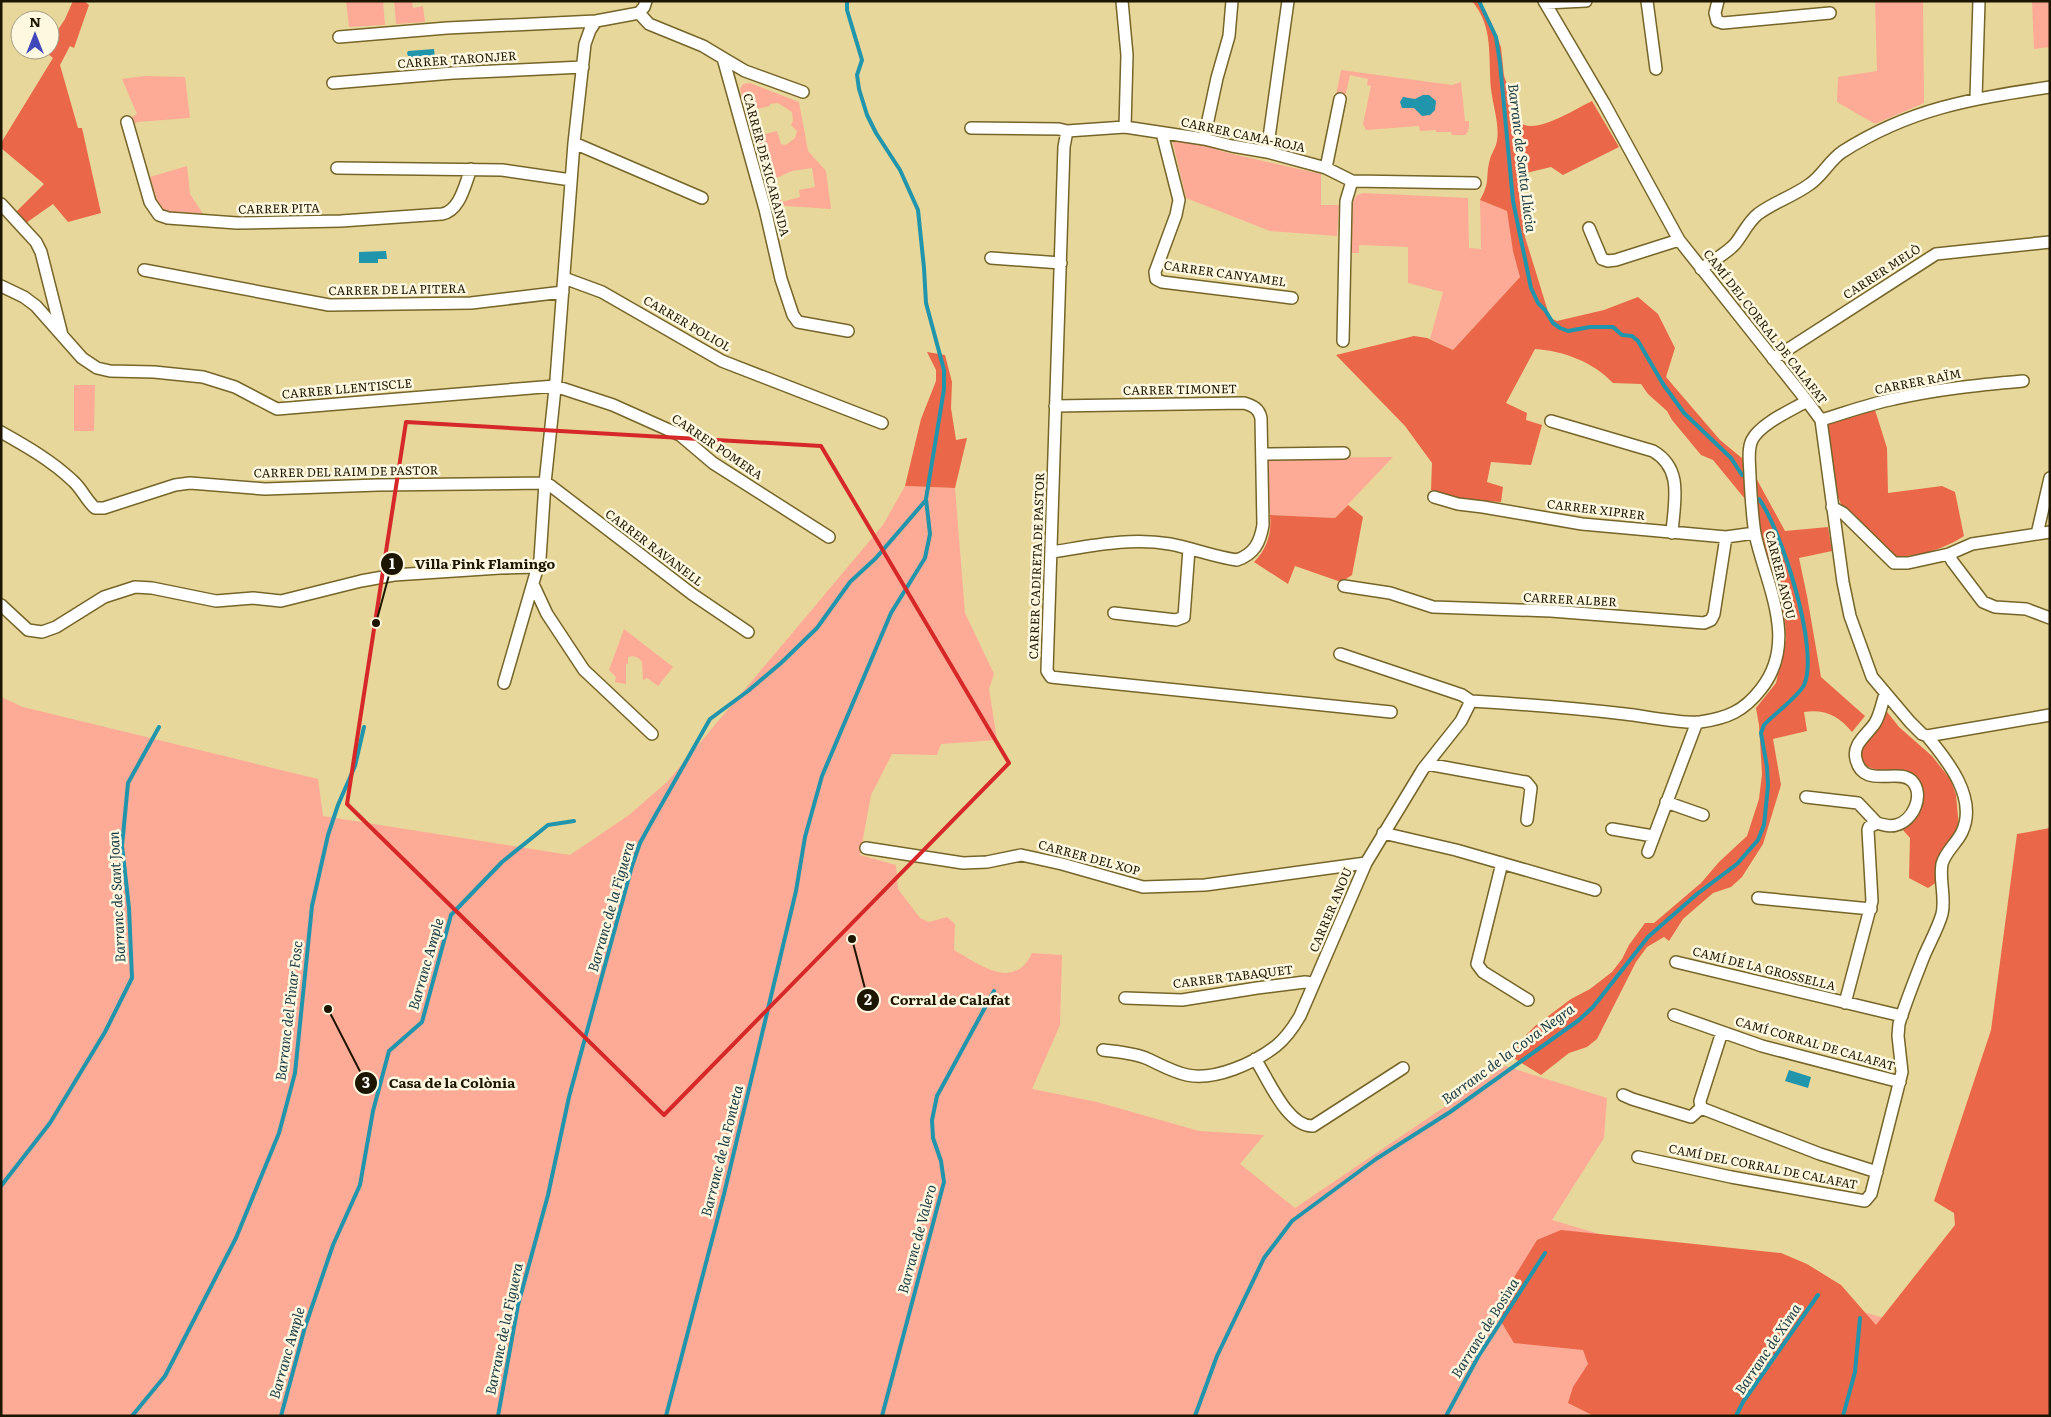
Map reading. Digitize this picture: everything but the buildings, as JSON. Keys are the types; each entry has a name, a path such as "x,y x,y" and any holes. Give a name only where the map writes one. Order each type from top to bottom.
{"street":[{"path":"338,38 447,28 596,21 639,14 646,1"},
{"path":"972,128 1059,129 1066,131 1125,127 1127,55 1122,1"},
{"path":"1204,139 1217,78 1229,36 1232,1"},
{"path":"1267,152 1288,1"},
{"path":"1545,2 1586,1"},
{"path":"1647,1 1656,69"},
{"path":"1718,1 1716,18 1723,23 1830,13"},
{"path":"1976,98 1979,1"},
{"name":"CAMÍ DEL CORRAL DE CALAFAT","path":"1545,2 1600,96 1679,240 1821,420 1832,507 1850,616 1869,671 1916,729 1927,736 1950,765 1959,781 1966,808 1964,830 1943,860 1943,910 1940,920 1902,1016 1898,1036 1902,1063 1900,1082 1872,1194 1865,1201 1731,1177 1638,1157"},
{"path":"639,14 649,24 703,46 746,71 803,92"},
{"path":"504,683 538,567 555,386 574,143 588,36 596,21"},
{"name":"CARRER DE XICARANDA","path":"723,58 765,209 781,279 793,315 798,322 848,331"},
{"name":"CARRER TARONJER","path":"333,83 583,66"},
{"path":"1701,268 1728,251 1758,214 1809,185 1836,157 1864,138 1912,116 1976,98 2050,87"},
{"path":"1326,168 1340,100"},
{"name":"CARRER PITA","path":"127,122 150,202 159,215 168,218 237,223 341,221 442,214 450,212 456,205 472,169"},
{"name":"CARRER CAMA-ROJA","path":"1125,127 1204,139 1267,152 1326,168 1352,181 1475,182"},
{"name":"CARRER CADIRETA DE PASTOR","path":"1066,131 1047,671 1051,676 1391,712"},
{"name":"CARRER CANYAMEL","path":"1162,133 1179,200 1176,215 1155,272 1156,278 1162,282 1292,298"},
{"path":"574,143 702,198"},
{"path":"336,168 514,171 571,180"},
{"path":"1343,341 1346,201 1352,181"},
{"path":"1,204 36,242 41,252 63,336"},
{"path":"1589,228 1602,258 1608,261 1679,240"},
{"name":"CARRER MELÒ","path":"1773,359 1936,254 2050,242"},
{"path":"991,258 1061,263"},
{"name":"CARRER DE LA PITERA","path":"144,270 329,305 471,303 562,292"},
{"name":"CARRER POLIOL","path":"564,278 602,292 722,361 882,422"},
{"name":"CARRER LLENTISCLE","path":"1,286 24,297 36,306 82,358 92,365 118,372 154,372 203,377 235,388 272,408 281,410 395,398 555,386"},
{"name":"CARRER RAÏM","path":"1821,420 1892,399 1926,392 1970,385 2023,381"},
{"name":"CARRER POMERA","path":"555,386 613,405 680,435 713,463 829,537"},
{"name":"CARRER ANOU","path":"1340,654 1462,695 1470,701 1551,706 1698,722 1737,712 1755,698 1768,681 1777,658 1780,633 1779,621 1755,533 1751,502 1751,443 1757,433 1764,427 1807,401"},
{"name":"CARRER TIMONET","path":"1052,552 1123,542 1169,544 1236,560 1253,551 1260,541 1264,525 1260,413 1256,408 1244,403 1055,406"},
{"path":"1551,422 1653,450 1661,456 1667,462 1675,484 1672,533"},
{"name":"CARRER DEL RAIM DE PASTOR","path":"1,432 37,454 67,476 95,508 104,508 183,483 265,489 378,485 545,483"},
{"path":"1262,454 1344,453"},
{"path":"2037,534 2050,478"},
{"name":"CARRER RAVANELL","path":"545,483 692,594 748,632"},
{"name":"CARRER XIPRER","path":"1434,497 1458,504 1582,524 1726,537 1755,533"},
{"path":"1832,507 1843,513 1892,562 1908,563 1949,554 1972,544 2050,532"},
{"name":"CARRER ALBER","path":"1344,586 1390,593 1433,607 1560,612 1704,623 1711,620 1714,614 1726,537"},
{"path":"1114,613 1176,620 1184,617 1189,549"},
{"path":"1949,554 1952,561 1983,602 1995,607 2026,609 2050,618"},
{"path":"1,605 28,630 42,632 56,628 104,597 135,587 152,588 216,601 254,598 281,600 361,580 394,575 538,567"},
{"path":"534,584 547,614 584,670 652,734"},
{"path":"1806,797 1858,803 1877,823 1889,826 1908,819 1915,807 1917,793 1911,780 1904,777 1889,778 1869,775 1858,767 1856,761 1856,747 1876,722 1886,694"},
{"name":"CARRER ANOU","path":"1103,1050 1143,1058 1171,1070 1194,1076 1218,1073 1255,1059 1277,1045 1290,1031 1303,1008 1366,863 1383,833 1428,764 1461,720 1470,701"},
{"path":"1927,736 2050,715"},
{"path":"1648,852 1698,722"},
{"path":"1428,764 1526,782 1531,788 1527,820"},
{"path":"1666,802 1704,815"},
{"name":"CAMÍ DE LA GROSSELLA","path":"1845,1003 1871,909 1868,830 1869,827 1877,823"},
{"path":"1612,829 1653,836"},
{"path":"1383,833 1502,863 1595,890"},
{"name":"CARRER DEL XOP","path":"866,848 963,863 988,862 1020,854 1144,887 1205,885 1366,863"},
{"path":"1502,863 1477,964 1483,972 1528,1000"},
{"path":"1758,898 1871,909"},
{"name":"CAMÍ DE LA GROSSELLA","path":"1676,962 1902,1016"},
{"name":"CARRER TABAQUET","path":"1125,998 1182,1000 1258,988 1305,982 1314,983"},
{"name":"CAMÍ CORRAL DE CALAFAT","path":"1674,1015 1762,1046 1900,1082"},
{"name":"CAMÍ CORRAL DE CALAFAT","path":"1701,1108 1700,1100 1722,1032"},
{"path":"1255,1059 1286,1110 1299,1123 1309,1126 1314,1126 1403,1068"},
{"path":"1623,1095 1691,1117 1701,1108 1820,1154 1877,1172"}],"highlighted area":[{"path":"406,422 821,446 1009,763 664,1115 347,804"}],"shaded area":[{"path":"73,1 84,1 89,5 74,48 70,46 60,65 78,128 82,128 101,213 68,222 53,204 26,223 16,212 44,184 1,148 1,143 52,60 60,60 60,27"},
{"path":"346,1 383,1 385,25 349,27"},
{"path":"394,1 412,1 413,8 423,6 425,22 396,24"},
{"path":"1472,1 1479,1 1492,24 1501,47 1504,76 1522,124 1529,126 1547,123 1592,101 1619,147 1563,175 1551,167 1518,175 1525,237 1550,318 1557,321 1604,310 1638,297 1658,314 1675,348 1666,377 1720,440 1743,459 1745,499 1713,460 1701,455 1672,420 1667,411 1648,394 1641,384 1613,383 1596,369 1577,359 1557,352 1535,349 1506,403 1527,413 1526,420 1542,425 1531,465 1491,462 1487,482 1503,487 1501,502 1455,499 1431,490 1432,463 1405,426 1336,355 1414,336 1427,338 1453,350 1520,277 1513,251 1507,211 1480,200 1486,188 1490,157 1496,145 1498,132 1491,89 1487,32 1484,21"},
{"path":"1875,1 1923,1 1924,103 1875,124 1837,102 1838,77 1877,71"},
{"path":"2032,1 2050,1 2050,47 2034,49"},
{"path":"1341,70 1452,85 1461,82 1465,121 1469,121 1466,135 1452,135 1451,132 1436,132 1436,130 1420,131 1419,126 1366,130 1363,124 1371,86 1367,85 1368,79 1350,75 1345,97 1336,95"},
{"path":"145,76 185,77 190,118 137,122 135,124 132,117 137,114 122,79"},
{"path":"750,83 799,102 808,151 826,171 831,209 772,205 770,200 780,197 782,202 800,197 799,190 815,187 812,168 792,171 772,180 772,185 766,187 753,137 777,131 781,144 786,145 795,138 797,131 791,125 793,121 792,112 778,103 757,109 759,118 749,126 740,89 743,84"},
{"path":"1172,139 1200,143 1224,152 1321,174 1321,205 1339,205 1337,236 1270,231 1186,198"},
{"path":"187,166 190,194 205,217 180,216 166,212 161,208 154,191 150,177"},
{"path":"1363,193 1468,198 1469,248 1481,249 1480,200 1507,211 1520,277 1453,350 1430,339 1443,292 1408,283 1408,247 1359,245 1359,253 1351,253 1352,203 1357,195"},
{"path":"927,352 945,355 952,382 951,408 956,440 967,438 955,488 905,486 921,419 936,381 936,370"},
{"path":"74,385 95,385 94,431 74,431"},
{"path":"1875,410 1887,448 1888,493 1942,486 1955,492 1964,536 1931,551 1895,556 1841,504 1838,497 1827,425"},
{"path":"1393,457 1335,518 1270,515 1268,458"},
{"path":"1755,476 1785,531 1828,527 1832,551 1799,558 1821,677 1865,716 1852,732 1831,715 1812,711 1804,712 1807,731 1773,739 1781,785 1763,844 1742,877 1731,887 1713,893 1683,919 1669,941 1664,937 1647,947 1636,962 1597,1039 1587,1047 1569,1053 1541,1075 1507,1054 1535,1026 1612,972 1645,923 1654,923 1701,883 1719,862 1747,836 1759,799 1762,774 1756,708 1776,683 1786,639 1785,622 1760,528"},
{"path":"905,486 955,488 965,613 994,674 989,689 997,740 941,744 937,755 892,754 871,795 860,855 896,865 898,889 920,918 929,922 947,917 955,924 954,950 974,962 1006,973 1016,971 1025,965 1032,953 1062,955 1060,1025 1032,1089 1097,1102 1199,1131 1264,1135 1240,1164 1295,1208 1505,1066 1607,1098 1604,1138 1552,1220 2050,1367 2050,1416 1,1416 1,697 23,707 318,779 323,816 570,855 629,815 667,782 883,525"},
{"path":"1348,505 1363,517 1352,575 1341,582 1295,566 1288,584 1254,562 1268,540 1270,515 1335,518"},
{"path":"624,629 673,667 658,686 647,678 643,680 642,662 634,656 628,657 628,664 626,664 626,684 615,682 616,677 609,670"},
{"path":"1884,708 1899,727 1932,756 1951,780 1956,795 1959,827 1951,839 1937,882 1928,888 1909,878 1910,838 1903,830 1916,818 1921,805 1920,791 1914,775 1874,769 1862,763 1862,748 1878,728"},
{"path":"2050,828 2050,1416 1594,1416 1568,1403 1573,1387 1588,1364 1583,1350 1514,1343 1494,1310 1537,1240 1561,1230 1781,1253 1807,1264 1841,1285 1876,1325 1955,1225 1954,1213 1934,1201 1991,1030 2017,834"}],"water":[{"path":"434,49 435,59 412,61 411,56 408,56 407,53 408,51"},
{"path":"1423,95 1429,95 1436,101 1435,110 1430,115 1422,116 1414,108 1402,108 1400,102 1403,97 1415,99"},
{"path":"386,251 387,259 378,259 378,263 359,263 359,252"},
{"path":"1789,1070 1811,1077 1808,1088 1785,1081"}],"waterway":[{"name":"Barranc de la Fonteta","path":"666,1416 724,1194 796,891 805,837 822,776 891,613 925,558 930,534 926,499 944,389 944,370 926,303 918,210 900,170 876,133 867,115 857,75 862,60 847,10 847,1"},
{"name":"Barranc de Santa Llúcia","path":"1479,1 1496,37 1513,201 1531,288 1538,303 1553,323 1560,328 1568,331 1590,327 1613,327 1622,335 1632,336 1638,341 1663,384 1684,413 1731,458 1742,475"},
{"name":"Barranc de la Cova Negra","path":"1195,1416 1217,1356 1264,1258 1292,1221 1376,1159 1450,1112 1579,1020 1593,1007 1648,937 1697,894 1737,864 1758,840 1764,825 1768,786 1761,733 1764,725 1792,700 1804,685 1808,668 1807,645 1796,590 1778,536 1759,499"},
{"name":"Barranc de la Figuera","path":"498,1416 518,1305 548,1195 569,1097 632,866 640,843 710,719 748,691 781,663 817,628 850,582 876,558 926,500"},
{"name":"Barranc de Sant Joan","path":"1,1186 50,1123 105,1032 132,978 129,908 122,846 128,783 159,727"},
{"name":"Barranc del Pinar Fosc","path":"132,1416 165,1376 236,1238 279,1133 295,1073 312,906 328,835 338,805 355,766 364,727"},
{"name":"Barranc Ample","path":"281,1416 305,1327 333,1245 360,1185 373,1111 389,1051 422,1022 451,915 502,862 548,825 574,821"},
{"name":"Barranc de Valero","path":"882,1416 944,1182 941,1161 933,1138 932,1120 937,1096 994,991"},
{"name":"Barranc de Bosina","path":"1446,1416 1478,1357 1545,1253"},
{"name":"Barranc de Xima","path":"1736,1416 1743,1402 1818,1295"},
{"path":"1843,1416 1855,1372 1860,1318"}],"place":[{"name":"Villa Pink Flamingo","path":"376,623"},
{"name":"Corral de Calafat","path":"852,939"},
{"name":"Casa de la Colònia","path":"328,1009"}]}
